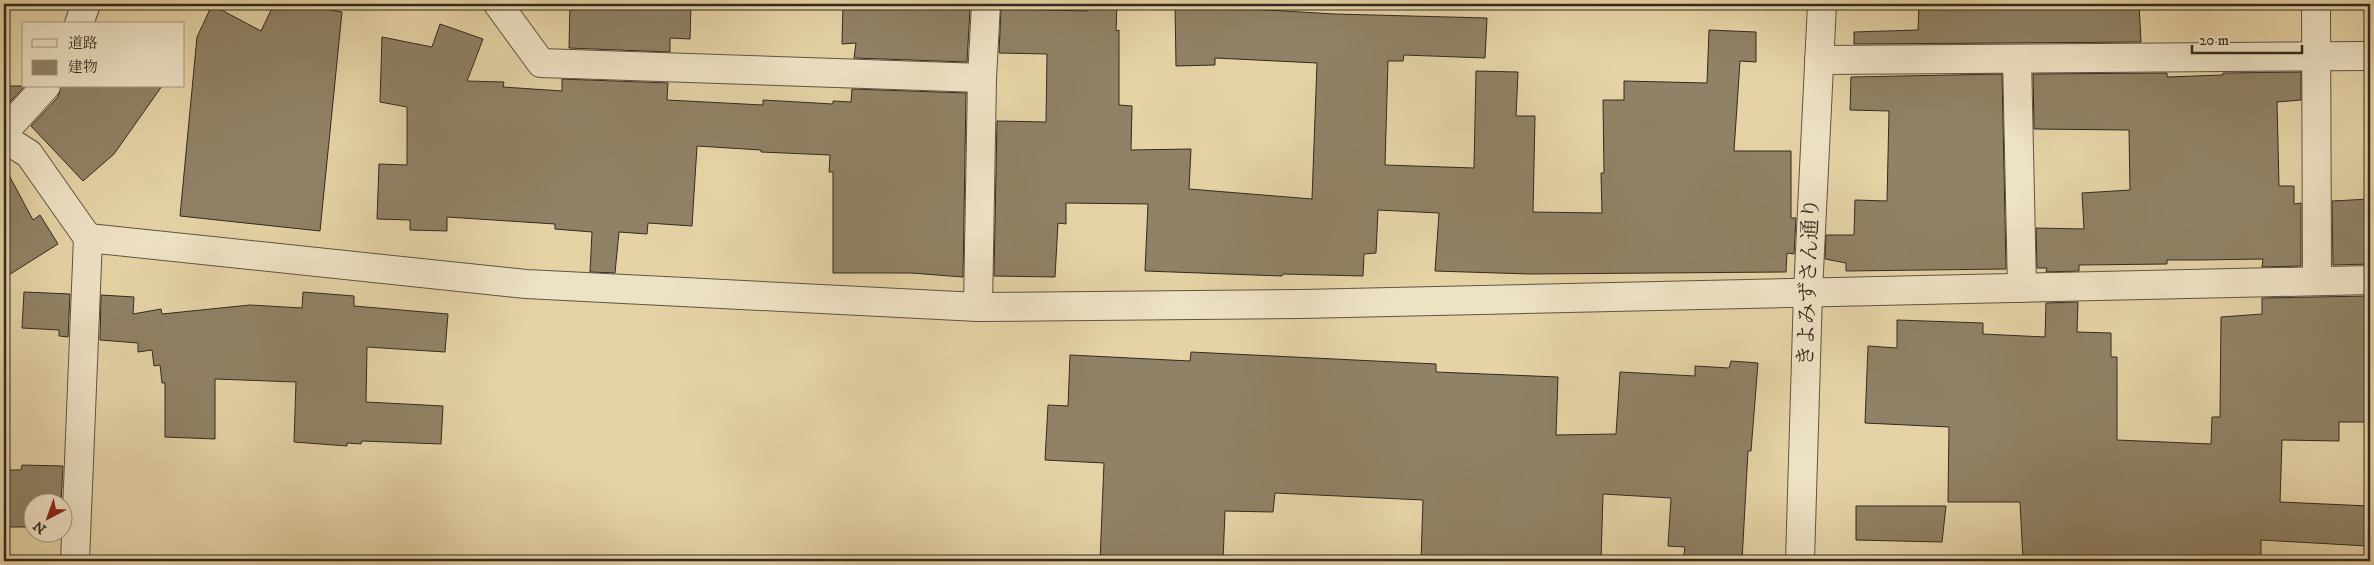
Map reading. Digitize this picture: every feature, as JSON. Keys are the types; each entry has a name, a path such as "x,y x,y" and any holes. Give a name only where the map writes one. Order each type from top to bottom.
{"street":[{"path":"80,22 86,4"},
{"path":"498,4 541,63 982,78"},
{"path":"978,306 982,78 986,4"},
{"name":"きよみずさん通り","path":"1800,561 1808,292 1822,4"},
{"path":"2316,4 2317,281"},
{"path":"1819,60 2370,56"},
{"path":"2017,58 2022,288"},
{"path":"4,132 44,88"},
{"path":"4,138 29,154 88,238 75,561"},
{"path":"88,238 526,284 978,306 1311,304 2370,280"}],"building":[{"path":"274,4 333,4 330,10 342,12 320,231 180,216 197,37 212,5 261,31"},
{"path":"570,4 691,4 690,39 670,38 670,52 569,48"},
{"path":"843,4 970,8 967,62 854,58 856,43 842,44"},
{"path":"1087,4 1117,4 1116,31 1119,30 1119,105 1132,106 1131,150 1191,149 1189,189 1312,199 1317,63 1215,58 1215,65 1176,66 1175,4 1216,4 1216,7 1335,14 1487,18 1485,58 1404,55 1403,61 1388,61 1385,165 1474,168 1476,71 1518,72 1516,116 1535,116 1533,212 1602,213 1601,173 1604,173 1603,100 1624,100 1624,81 1707,83 1709,30 1756,32 1756,62 1740,61 1734,151 1791,151 1791,218 1796,218 1794,254 1787,253 1786,272 1529,274 1435,271 1439,213 1378,210 1376,253 1364,254 1363,276 1283,274 1282,276 1145,271 1148,204 1066,203 1066,224 1058,223 1055,277 994,276 997,121 1046,122 1047,54 999,53 1001,9 1087,11"},
{"path":"1919,4 2139,4 2141,42 1854,44 1854,32 1918,30"},
{"path":"440,24 483,39 467,81 504,82 503,87 562,91 562,79 668,83 667,100 763,105 763,100 833,104 833,101 851,102 852,89 966,93 963,277 911,273 833,273 833,172 829,172 830,155 761,152 761,150 697,146 692,226 648,223 647,234 619,232 615,273 590,272 592,232 555,229 555,224 447,217 447,231 410,230 410,220 377,219 379,164 407,165 407,107 380,102 382,37 432,47"},
{"path":"2301,72 2301,100 2277,102 2279,186 2294,186 2294,204 2301,203 2301,266 2262,267 2263,259 2167,260 2167,264 2079,265 2079,271 2046,272 2047,268 2037,268 2036,228 2084,229 2082,193 2130,190 2129,130 2034,129 2033,74 2167,73 2167,77 2223,75 2223,73"},
{"path":"2002,74 2006,269 1846,271 1846,263 1825,259 1826,235 1854,235 1855,200 1887,201 1889,111 1850,110 1851,77"},
{"path":"4,86 22,86 23,88 10,102 4,95"},
{"path":"60,88 161,88 114,154 83,181 31,126 58,97"},
{"path":"4,166 33,220 40,215 58,244 4,278"},
{"path":"2370,199 2370,264 2333,265 2332,201"},
{"path":"24,292 70,294 68,337 59,336 59,330 22,328"},
{"path":"303,292 354,296 354,306 448,314 445,352 367,347 366,402 443,406 441,444 362,441 361,444 347,443 347,446 294,442 296,382 215,379 215,439 165,437 165,383 162,383 160,365 154,366 152,350 138,352 138,343 100,340 101,295 134,297 133,314 161,309 162,314 250,305 302,308"},
{"path":"2370,296 2370,422 2339,422 2339,441 2282,440 2280,502 2369,506 2367,546 2261,540 2261,561 2023,561 2020,502 1948,502 1949,427 1865,423 1868,346 1897,348 1897,320 1983,323 1983,334 2045,337 2046,303 2078,302 2077,332 2111,333 2111,357 2117,357 2117,440 2211,444 2212,417 2220,417 2221,317 2262,314 2262,298"},
{"path":"1191,352 1436,364 1436,372 1558,377 1556,435 1616,434 1620,372 1695,376 1695,366 1729,368 1731,361 1758,363 1751,451 1748,451 1742,561 1683,561 1685,547 1668,546 1671,498 1603,494 1601,561 1421,561 1423,500 1275,493 1273,512 1225,511 1223,561 1100,561 1104,463 1045,460 1048,405 1068,406 1070,355 1190,361"},
{"path":"22,465 63,466 62,492 22,492 22,527 4,527 4,470 21,470"},
{"path":"1856,506 1946,506 1942,542 1856,540"}]}
